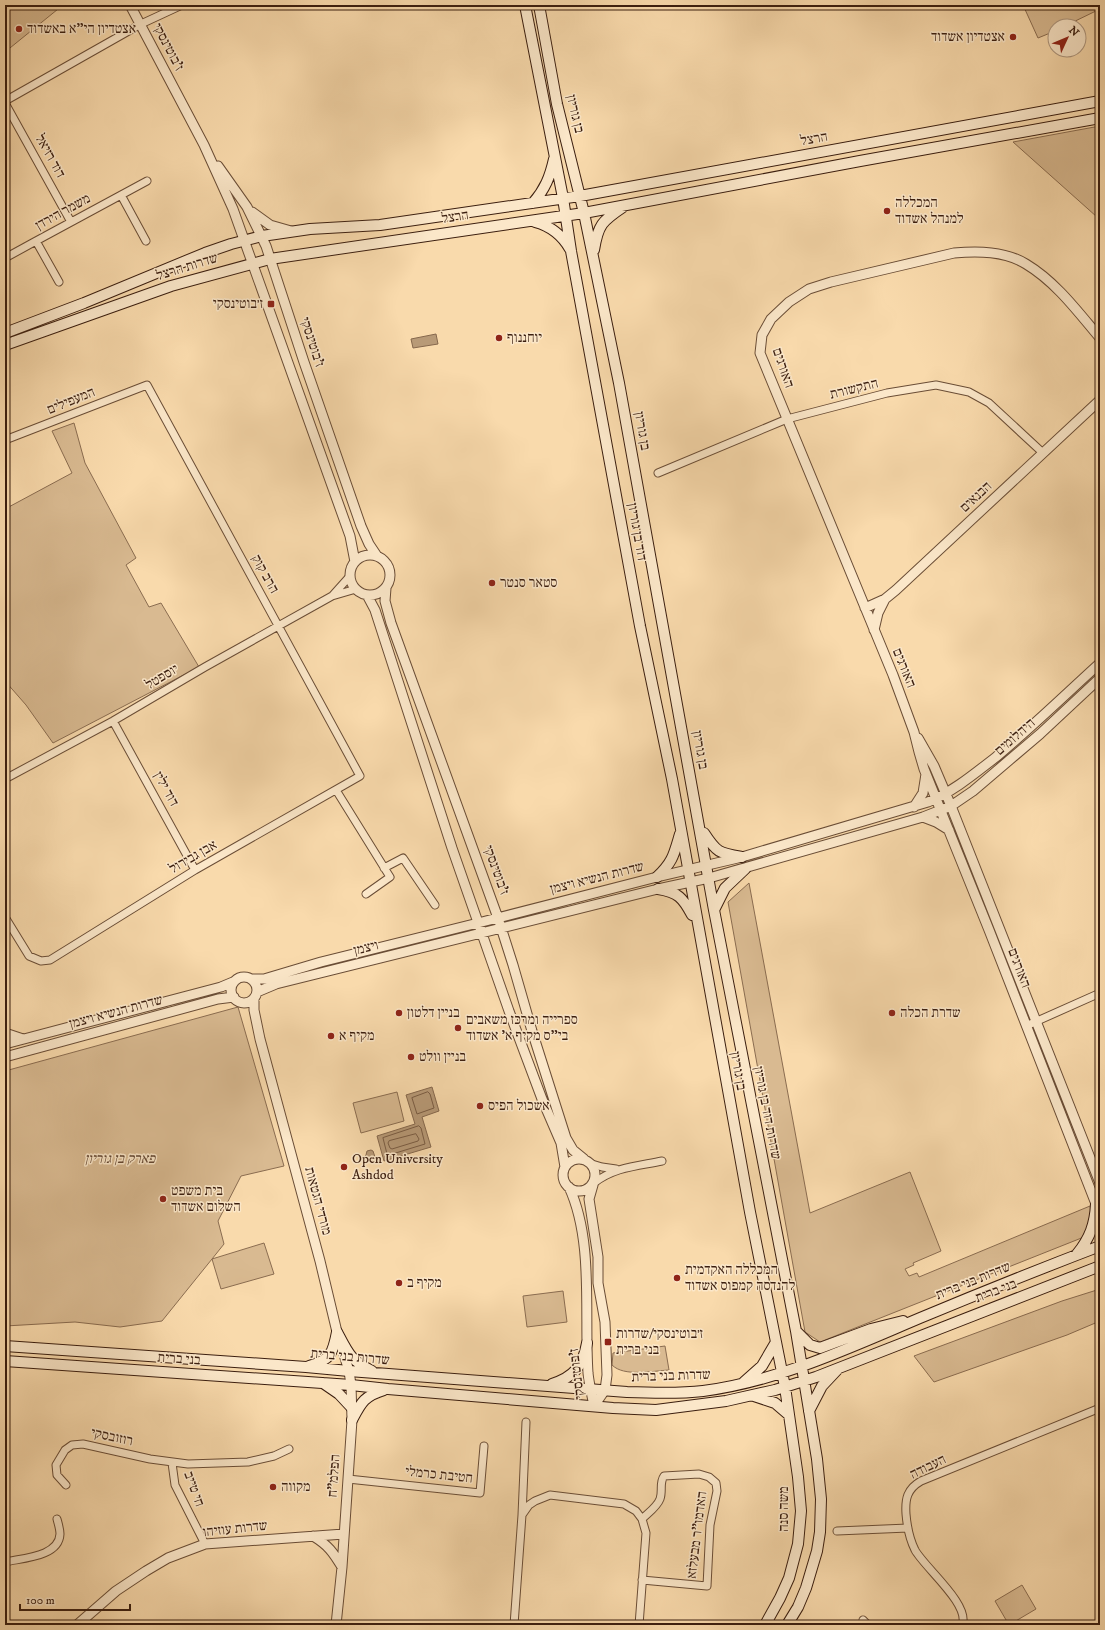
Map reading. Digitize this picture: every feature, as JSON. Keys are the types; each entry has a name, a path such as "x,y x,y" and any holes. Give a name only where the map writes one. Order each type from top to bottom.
{"main road":[{"path":"525,5 564,198"},
{"name":"בן גוריון","path":"539,5 557,104 584,213 619,383 707,865"},
{"name":"הרצל","path":"533,203 580,196 1100,100"},
{"path":"531,221 584,213 890,155 1100,118"},
{"path":"244,240 291,231 380,225 533,203 549,180 555,156"},
{"name":"דוד בן גוריון","path":"564,198 571,251 640,626 681,830 687,870"},
{"path":"593,255 600,227 610,216 625,205"},
{"path":"531,221 551,229 566,242 571,251"},
{"name":"הרצל","path":"384,241 531,221"},
{"name":"שדרות הרצל","path":"5,333 138,282 211,251 244,240"},
{"name":"שדרות הרצל","path":"5,345 171,286 252,263 384,241"},
{"path":"700,828 716,850 722,854 742,857"},
{"path":"657,877 668,867 672,860 681,830"},
{"name":"שדרות דוד בן גוריון","path":"707,865 714,910 796,1331 809,1411"},
{"path":"714,910 725,888 745,869"},
{"path":"687,870 697,926"},
{"path":"658,889 673,892 680,897 686,904 697,926"},
{"name":"בן גוריון","path":"697,926 738,1149 776,1342"},
{"path":"1077,1254 1092,1232 1096,1204"},
{"name":"שדרות בני ברית","path":"267,1364 349,1372 634,1392 682,1393 702,1391 741,1384 802,1366 871,1340 918,1319 1100,1246"},
{"path":"1074,1276 1100,1266"},
{"path":"1074,1276 1100,1273"},
{"name":"בני ברית","path":"839,1368 1074,1276"},
{"path":"796,1331 810,1345 820,1348 888,1324 918,1319"},
{"path":"306,1367 319,1363 327,1358 333,1349 337,1332"},
{"path":"337,1332 352,1358 362,1366 377,1373"},
{"path":"776,1342 782,1373"},
{"path":"741,1384 762,1366 776,1342"},
{"path":"548,1386 562,1381 573,1373 581,1364 585,1355 587,1343"},
{"name":"בני ברית","path":"5,1346 267,1364"},
{"name":"בני ברית","path":"5,1361 351,1385"},
{"path":"594,1406 656,1410 708,1404 754,1396 805,1381 839,1368"},
{"path":"787,1625 798,1607 806,1588 817,1551 820,1532 819,1479 809,1411 822,1386 839,1368"},
{"name":"משה סנה","path":"765,1625 789,1578 798,1544 801,1511 798,1477 782,1373"},
{"path":"323,1383 339,1394 353,1409"},
{"name":"שדרות בני ברית","path":"351,1385 594,1406"},
{"path":"352,1420 367,1397 388,1389"},
{"path":"754,1396 775,1403 789,1415"}],"street":[{"name":"ז'בוטינסקי","path":"130,5 204,145 230,202 350,536 355,562"},
{"path":"5,102 141,24 182,5"},
{"name":"דוד רזיאל","path":"5,102 72,222"},
{"name":"ז'בוטינסקי","path":"204,145 247,207 262,236 361,526 369,544 377,556"},
{"name":"משמר הירדן","path":"59,282 36,241 147,181"},
{"path":"121,195 146,241"},
{"path":"247,207 270,225 291,231"},
{"path":"5,258 36,241"},
{"name":"האורגים","path":"1100,338 1059,292 1043,276 1026,264 1009,257 992,253 973,252 954,253 832,282 810,289 789,302 771,319 762,335 760,353 874,630 914,732 926,773 942,810 1100,1214"},
{"name":"המעפילים","path":"5,440 147,384"},
{"name":"הרב קוק","path":"147,384 360,776"},
{"name":"התקשורת","path":"658,473 787,419 887,393 936,385 969,392 989,403 1043,453"},
{"name":"הבנאים","path":"865,608 885,598 896,590 1100,400"},
{"path":"367,595 378,593 386,588 390,579 390,571 386,561 377,556 365,555 355,562 351,570 351,582 356,589 367,595 375,610 478,923 535,1082 560,1139 565,1167 563,1178 569,1187 580,1191 587,1189 604,1175 620,1169 662,1161"},
{"name":"יוספטל","path":"332,596 350,576"},
{"name":"ז'בוטינסקי","path":"386,588 385,601 391,623 502,928 532,1031 566,1138 573,1150 584,1159"},
{"name":"יוספטל","path":"5,779 113,721 332,596 356,589"},
{"path":"874,630 878,613 885,598"},
{"name":"היהלומים","path":"946,794 965,782 1024,734 1100,662"},
{"name":"היהלומים","path":"942,810 951,806 973,791 1011,759 1100,678"},
{"name":"דוד ילין","path":"113,721 195,870"},
{"name":"האורגים","path":"914,732 931,760 951,806 1100,1183"},
{"path":"914,807 923,793 926,773"},
{"name":"אבן גבירול","path":"5,917 29,956 41,961 50,960 195,870 360,776"},
{"path":"336,790 390,877 366,894"},
{"name":"שדרות הנשיא ויצמן","path":"253,980 264,979 321,962 742,857 914,807 946,794"},
{"name":"שדרות הנשיא ויצמן","path":"482,933 745,869 923,817 942,810"},
{"path":"923,817 936,822 949,830"},
{"path":"384,868 403,858 435,905"},
{"name":"ויצמן","path":"256,995 276,984 482,933"},
{"path":"242,976 253,980 257,985 256,995 248,1002 237,1000 231,988 233,982 242,976"},
{"name":"שדרות הנשיא ויצמן","path":"5,1044 221,987 233,982"},
{"path":"1026,1026 1100,992"},
{"name":"מורדי הגטאות","path":"256,995 254,1010 260,1039 320,1261 337,1332 349,1372 351,1385"},
{"name":"שדרות הנשיא ויצמן","path":"5,1057 218,999 237,1000"},
{"name":"מורדי הגטאות","path":"237,1000 247,1012 260,1039"},
{"path":"5,1033 24,1039"},
{"path":"565,1167 573,1160 584,1159 592,1164 610,1169 620,1169"},
{"path":"592,1164 596,1173 593,1184"},
{"name":"ז'בוטינסקי","path":"593,1184 589,1199 597,1241 598,1282 605,1322 608,1375 605,1390 594,1406"},
{"name":"ז'בוטינסקי","path":"569,1187 578,1211 584,1243 588,1374 594,1406"},
{"name":"הפלמ\"ח","path":"336,1625 342,1567 353,1409 351,1385"},
{"name":"העבודה","path":"962,1625 964,1616 961,1609 954,1598 915,1551 908,1528 905,1504 906,1496 915,1485 1100,1408"},
{"path":"514,1625 522,1515 526,1422"},
{"name":"רוזובסקי","path":"66,1485 57,1475 56,1465 65,1450 72,1445 82,1444 172,1463"},
{"name":"חטיבת כרמלי","path":"348,1479 480,1493 484,1446"},
{"path":"172,1463 188,1464 248,1462 274,1456 289,1449"},
{"name":"חי טייב","path":"172,1463 175,1485 205,1544"},
{"name":"האדמו\"ר מבעלזא","path":"642,1519 661,1498 662,1479 664,1476 699,1474 709,1477 716,1483 717,1491 710,1525 707,1586 642,1580"},
{"path":"522,1515 529,1505 535,1501 544,1496 557,1495 624,1504 636,1511 642,1519 646,1533 639,1625"},
{"path":"5,1562 46,1553 53,1548 60,1535 57,1519"},
{"path":"837,1531 908,1528"},
{"name":"שדרות עוזיהו","path":"78,1624 116,1591 146,1571 168,1558 205,1544 344,1534"},
{"path":"313,1536 326,1544 342,1567"}],"green space":[{"name":"אצטדיון הי\"א באשדוד","path":"5,5 63,5 5,52"},
{"path":"1023,5 1100,5 1100,9 1081,18 1047,18 1047,34 1038,38"},
{"path":"1100,126 1100,214 1097,217 1013,142"},
{"path":"74,423 85,463 136,558 126,565 149,607 161,603 199,667 53,743 26,705 5,681 5,509 72,473 52,431"},
{"path":"749,883 810,1213 910,1172 941,1251 913,1263 914,1265 905,1269 909,1276 917,1273 919,1277 1090,1206 1092,1215 1084,1237 820,1342 805,1332 728,902"},
{"name":"פארק בן גוריון","path":"238,1007 284,1166 241,1176 218,1221 224,1244 162,1321 120,1327 75,1322 5,1326 5,1071"},
{"path":"397,1092 404,1121 361,1133 353,1103"},
{"path":"264,1243 274,1274 221,1289 212,1259"},
{"path":"1100,1289 1100,1321 1067,1335 934,1382 914,1356 1062,1301"},
{"path":"563,1291 567,1322 527,1327 523,1296"},
{"path":"665,1346 669,1370 631,1372 617,1369 612,1365 613,1353"},
{"path":"1022,1585 1036,1609 1009,1625 995,1601"}],"water":[{"path":"436,334 438,344 413,348 411,339"},
{"path":"432,1087 439,1111 422,1117 431,1147 384,1161 377,1136 415,1124 406,1095"},
{"path":"367,1151 373,1151 376,1160 364,1162 363,1158"}],"place":[{"name":"אצטדיון הי\"א באשדוד","path":"19,29"},
{"name":"אצטדיון אשדוד","path":"1013,37"},
{"name":"המכללה למנהל אשדוד","path":"887,211"},
{"name":"ז׳בוטינסקי","path":"271,304"},
{"name":"יוחננוף","path":"499,338"},
{"name":"סטאר סנטר","path":"492,583"},
{"name":"בניין דלטון","path":"399,1013"},
{"name":"שדרת הכלה","path":"892,1013"},
{"name":"ספרייה ומרכז משאבים בי\"ס מקיף א' אשדוד","path":"458,1028"},
{"name":"מקיף א","path":"331,1036"},
{"name":"בניין וולט","path":"411,1057"},
{"name":"אשכול הפיס","path":"480,1106"},
{"name":"Open University Ashdod","path":"344,1167"},
{"name":"בית משפט השלום אשדוד","path":"163,1199"},
{"name":"המכללה האקדמית להנדסה קמפוס אשדוד","path":"677,1278"},
{"name":"מקיף ב","path":"399,1283"},
{"name":"ז׳בוטינסקי/שדרות בני ברית","path":"608,1342"},
{"name":"מקווה","path":"273,1487"}]}
